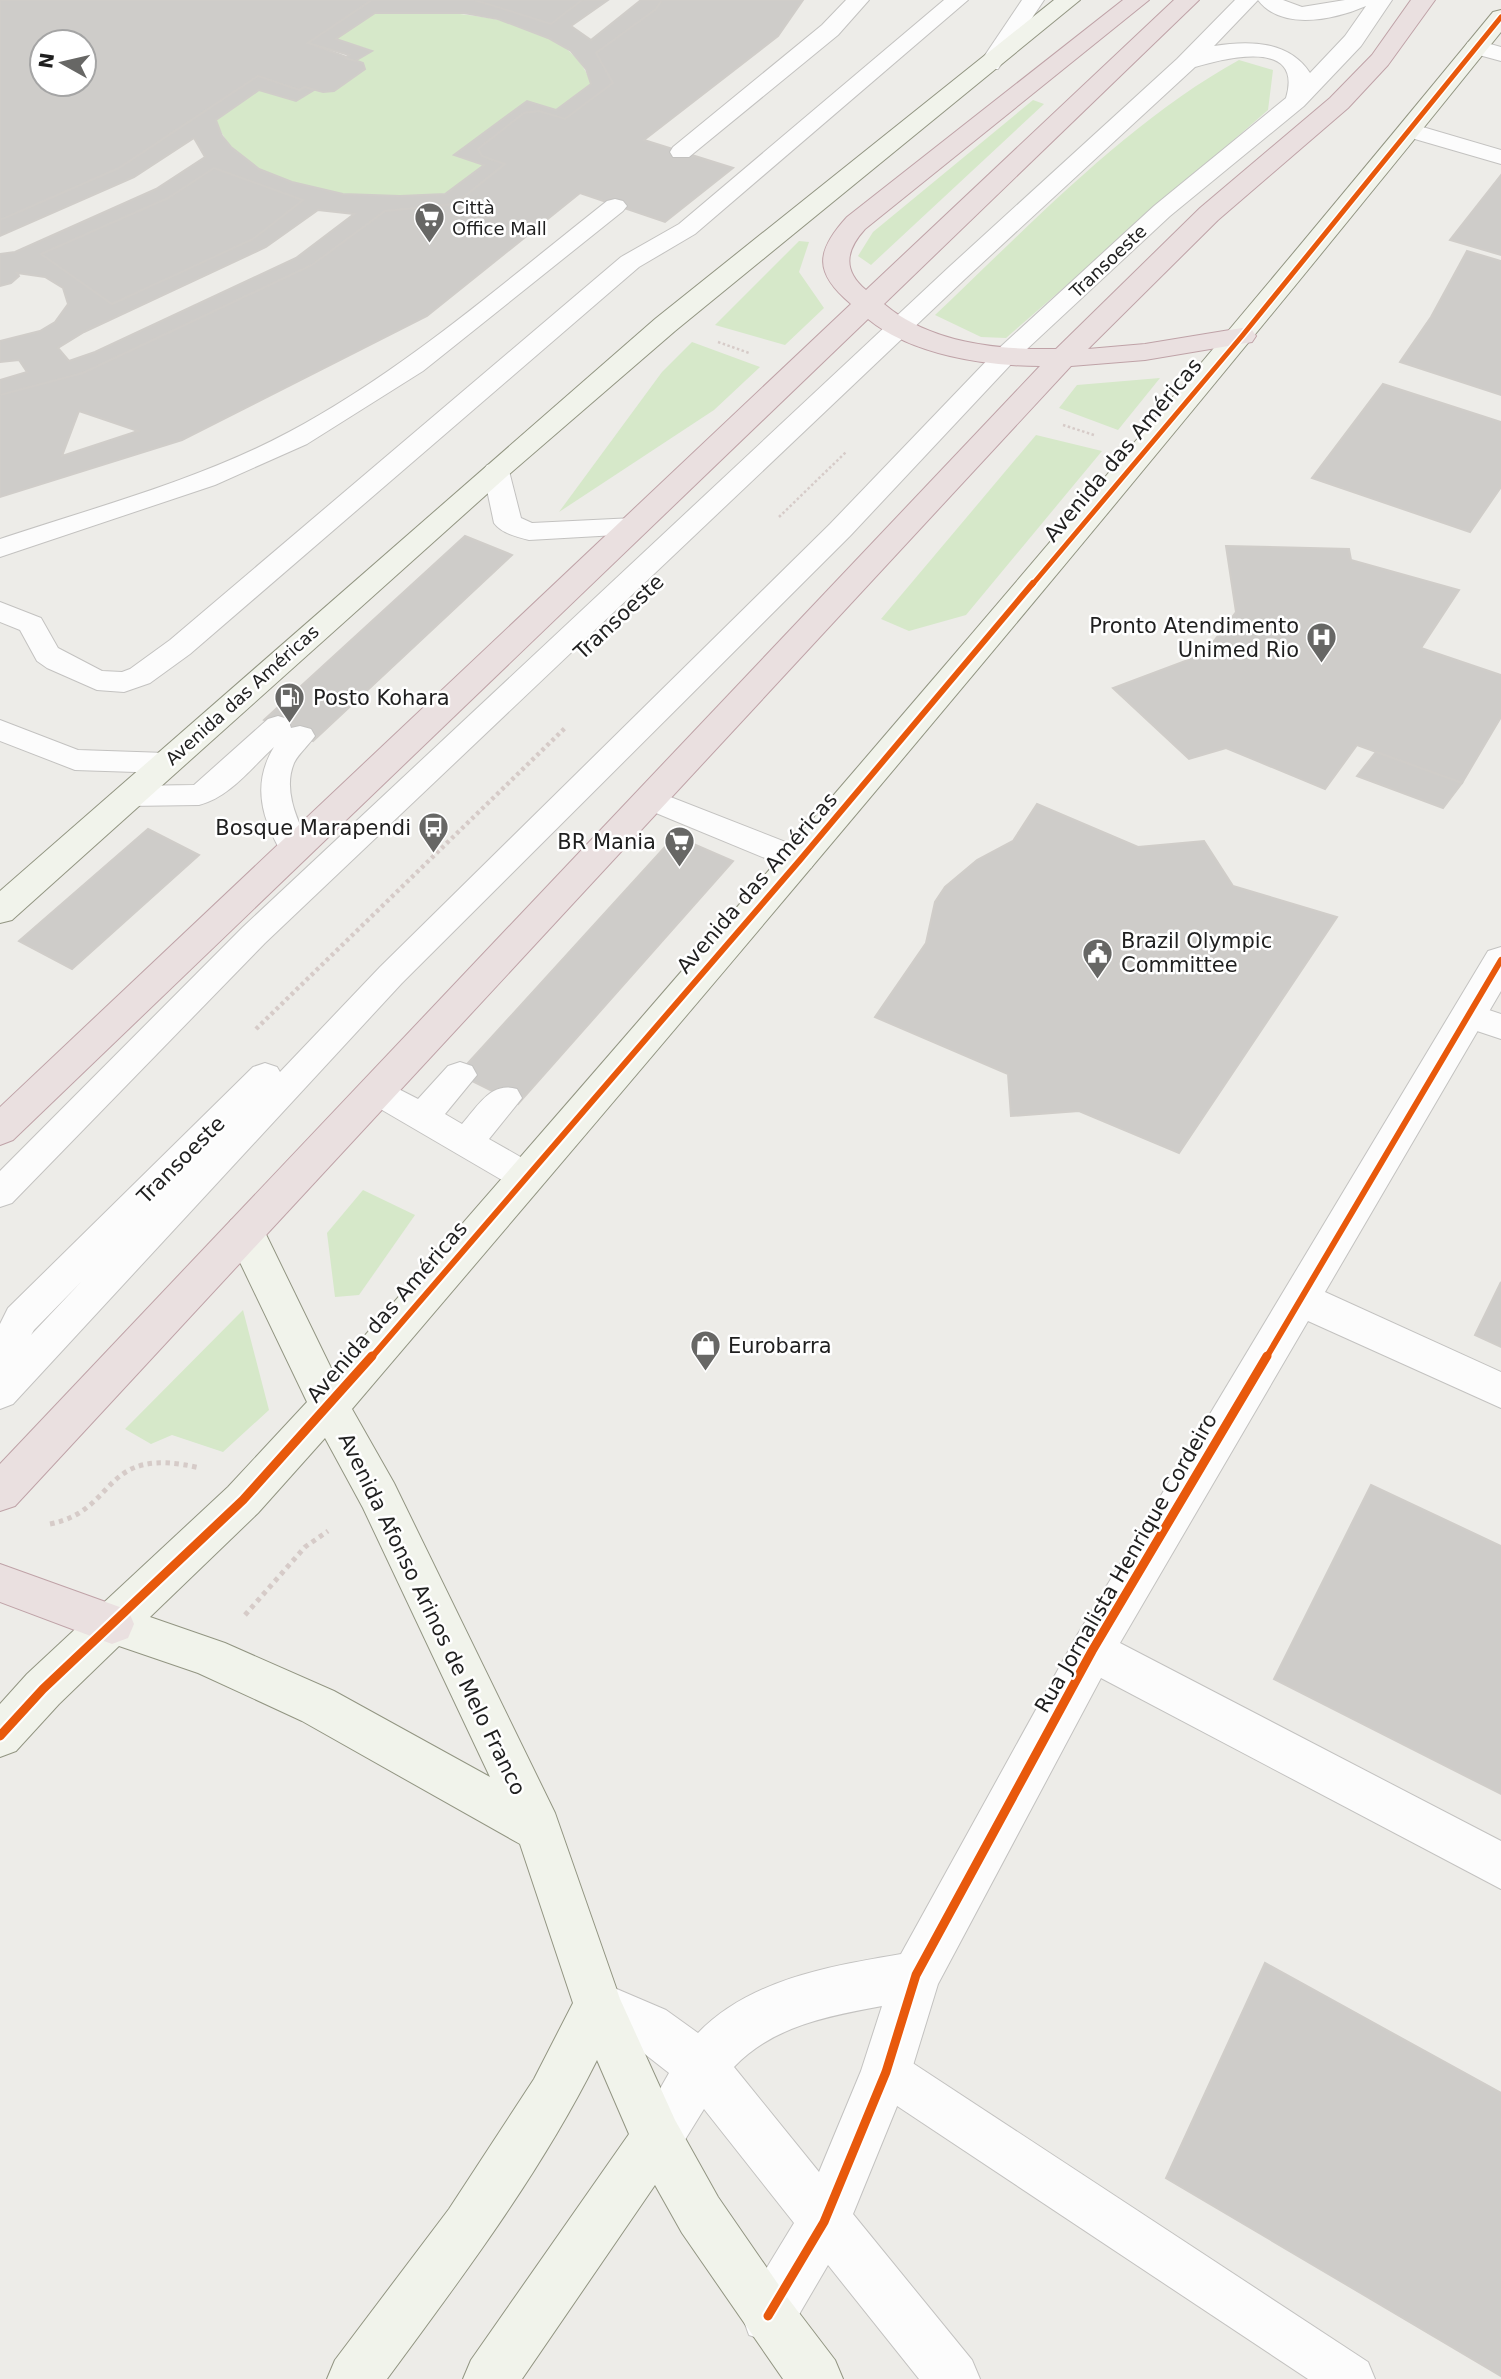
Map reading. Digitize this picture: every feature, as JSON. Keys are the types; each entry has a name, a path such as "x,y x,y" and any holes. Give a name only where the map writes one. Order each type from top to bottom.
{"highway":[{"path":"1137,0 843,236 835,248 833,260 842,282 865,307 900,328 936,343 1005,356 1115,356 1156,352 1242,336"},
{"path":"0,1130 1187,0"},
{"path":"0,1493 1065,356 1209,214 1339,103 1380,60 1423,0"},
{"path":"0,1583 112,1623"}],"main road":[{"name":"Avenida das Américas","path":"4,902 129,796 665,325 1068,0"},
{"name":"Avenida das Américas","path":"0,1736 112,1623 243,1500 329,1406 800,860 1242,336 1414,124 1493,39"},
{"name":"Avenida Afonso Arinos de Melo Franco","path":"245,1231 329,1406 379,1496 538,1829 598,2005 657,2138 700,2215 768,2316 816,2379"},
{"path":"112,1623 209,1657 318,1706 538,1829"},
{"path":"354,2379 467,2227 552,2097 598,2005"},
{"path":"490,2379 657,2138"}],"street":[{"name":"Rua Jornalista Henrique Cordeiro","path":"768,2316 824,2222 886,2071 916,1975 1092,1651 1300,1299 1485,1021 1501,960"},
{"path":"1300,1299 1501,1391"},
{"path":"1092,1651 1501,1866"},
{"path":"657,2138 703,2068 725,2040 757,2018 819,1994 916,1975"},
{"path":"598,2005 649,2027 703,2068 824,2222 953,2379"}],"lane":[{"path":"681,152 830,30 858,0"},
{"path":"0,611 31,624 47,654 69,669 112,682 140,676 180,647 630,262 687,229 957,0"},
{"path":"990,64 1033,0"},
{"name":"Transoeste","path":"0,1193 278,912 480,723 517,712 723,519 733,485 1185,64 1247,0"},
{"path":"1269,0 1282,8 1324,14 1363,0"},
{"name":"Transoeste","path":"8,1383 391,975 840,530 1005,356 1162,211 1296,101 1353,41 1381,0"},
{"path":"1185,64 1205,54 1230,49 1282,57 1293,63 1298,71 1301,82 1296,101"},
{"path":"1414,124 1501,142"},
{"path":"1414,124 1501,157"},
{"path":"0,548 206,479 298,438 414,366 615,206"},
{"path":"496,471 508,537 634,527"},
{"path":"0,730 75,760 166,762"},
{"path":"129,796 199,795 284,736 274,791 279,814 295,849"},
{"path":"650,799 688,828 732,847 800,860"},
{"name":"Transoeste","path":"0,1202 259,952 268,940 278,912"},
{"path":"422,1117 460,1075"},
{"path":"377,1091 526,1177"},
{"path":"467,1141 505,1098"},
{"path":"886,2071 1351,2379"}],"path":[{"path":"714,341 754,354"},
{"path":"1052,422 1097,436"},
{"path":"299,988 565,728"},
{"path":"50,1524 71,1519 116,1475 137,1465 159,1461 185,1463 200,1469"},
{"path":"237,1624 305,1547 328,1531"}],"green space":[{"path":"423,11 495,19 544,35 564,47 581,63 591,84 556,110 527,101 455,155 484,165 455,188 437,195 383,197 298,185 271,175 247,161 228,143 216,120 259,90 295,101 314,90 334,91 365,69 363,63 355,61 371,50 336,39 375,13"},
{"path":"1239,60 1273,70 1268,110 1006,338 981,337 935,315 1042,212 1118,145 1158,113"},
{"path":"1033,100 1044,104 871,265 858,256 873,232"},
{"path":"799,241 809,242 799,272 824,308 785,345 715,325"},
{"path":"692,342 760,367 714,410 559,512 662,372"},
{"path":"1160,378 1118,430 1059,408 1077,385"},
{"path":"1036,435 1102,451 966,615 909,631 881,619"},
{"path":"363,1190 415,1215 359,1295 335,1297 327,1233"},
{"path":"243,1310 269,1410 223,1452 172,1435 151,1444 125,1429"}],"building":[{"path":"0,0 372,0 308,43 363,63 365,69 334,91 323,92 305,87 299,90 258,76 119,168 0,220"},
{"path":"372,0 608,0 571,26 591,40 641,0 662,0 656,9 596,53 613,83 565,119 539,111 524,113 478,149 482,156 505,164 455,204 385,211 312,265 83,373 0,395 0,380 27,372 19,360 0,362 0,341 40,331 55,322 68,304 63,288 45,277 17,273 19,276 11,283 0,286 0,254 15,252 156,189 205,157 194,138 134,177 0,236 0,220 119,168 258,76 299,90 305,87 314,90 296,101 259,90 216,120 222,136 231,147 259,169 292,182 343,194 400,196 445,194 484,165 454,155 527,101 556,110 591,84 586,69 571,51 548,38 498,19 464,13 375,13 336,39 372,51 355,61 345,58 349,55 308,43","holes":["318,210 354,214 296,258 95,352 69,361 58,348 84,332 266,247"]},
{"path":"475,0 582,0 551,24"},
{"name":"Città Office Mall","path":"662,0 803,0 778,36 644,140 733,168 665,222 580,193 427,316 182,440 0,497 0,395 83,373 312,265 385,211 455,204 505,164 482,156 478,149 524,113 539,111 565,119 613,83 596,53 656,9","holes":["79,411 138,431 62,456"]},
{"path":"214,168 303,200 253,239 112,304 41,254 168,198"},
{"path":"1501,175 1501,255 1450,240"},
{"path":"1467,251 1501,261 1501,395 1400,362 1431,317"},
{"path":"1383,384 1501,422 1501,487 1470,532 1312,478"},
{"path":"465,536 512,555 313,741 264,720"},
{"name":"Pronto Atendimento Unimed Rio","path":"1226,546 1349,549 1351,560 1459,590 1421,648 1501,675 1501,717 1462,783 1357,745 1325,789 1226,748 1189,759 1113,688 1204,654 1236,612"},
{"path":"1376,752 1462,783 1443,808 1357,776"},
{"name":"Brazil Olympic Committee","path":"1037,804 1138,847 1204,841 1233,886 1337,917 1179,1153 1079,1111 1011,1116 1008,1074 875,1017 926,943 935,902 945,887 977,860 1013,841"},
{"path":"148,829 199,855 72,969 19,941"},
{"path":"675,836 733,861 518,1104 458,1074"},
{"path":"1501,1282 1501,1347 1475,1335"},
{"path":"1371,1485 1501,1546 1501,1794 1274,1679"},
{"path":"1265,1963 1501,2093 1501,2376 1166,2178"}],"cycle path":[{"path":"0,1736 43,1689 243,1500 329,1406 800,860 1242,336 1501,17"},
{"path":"768,2316 824,2222 886,2072 916,1975 1092,1651 1501,960"}],"place":[{"name":"Città Office Mall","path":"429,244"},
{"name":"Pronto Atendimento Unimed Rio","path":"1322,665"},
{"name":"Posto Kohara","path":"290,725"},
{"name":"Bosque Marapendi","path":"434,855"},
{"name":"BR Mania","path":"679,869"},
{"name":"Brazil Olympic Committee","path":"1098,980"},
{"name":"Eurobarra","path":"705,1373"}]}
